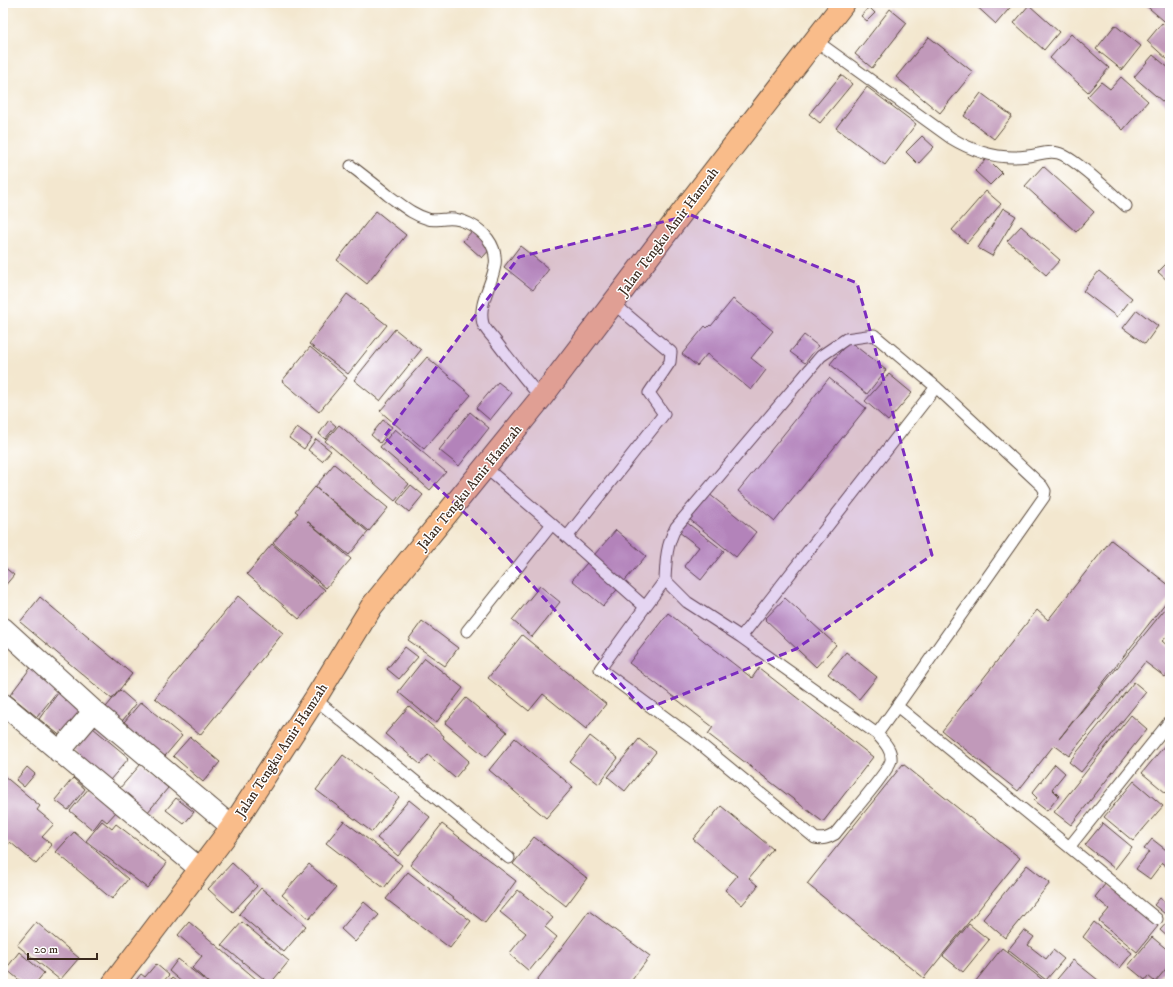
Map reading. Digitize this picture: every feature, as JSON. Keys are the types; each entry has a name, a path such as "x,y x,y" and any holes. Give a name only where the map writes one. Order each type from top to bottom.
{"highway":[{"name":"Jalan Tengku Amir Hamzah","path":"113,984 232,827 315,699 372,606 542,398 613,303 844,3"}],"street":[{"path":"3,628 94,711 232,827"},
{"path":"3,704 200,869"},
{"path":"59,752 94,711"}],"lane":[{"path":"815,40 951,138 966,147 981,152 1008,157 1028,156 1046,152 1058,153 1072,160 1126,206"},
{"path":"351,166 412,212 430,220 448,218 460,220 473,226 487,237 494,248 496,262 484,300 483,324 513,366 542,398"},
{"path":"567,537 664,414 649,393 670,362 671,352 613,303"},
{"path":"665,580 687,602 741,637 877,734 887,744 891,754 891,761 835,834 828,838 815,838 693,738 600,669 665,580 666,554 669,540 676,527 821,356 846,339 874,335 936,387 1045,491 1044,497 877,734"},
{"path":"741,637 936,387"},
{"path":"486,468 567,537 645,607"},
{"path":"467,631 552,524"},
{"path":"315,699 509,858"},
{"path":"898,706 1157,918"},
{"path":"1070,846 1170,721"}],"highlighted area":[{"path":"691,215 857,283 932,555 796,649 644,710 485,532 384,437 519,257"}],"building":[{"path":"973,3 1014,3 996,24"},
{"path":"1143,3 1170,3 1170,26"},
{"path":"1029,5 1059,32 1044,50 1014,23"},
{"path":"869,7 875,13 867,21 861,16"},
{"path":"890,9 907,23 872,68 855,54"},
{"path":"1162,23 1170,30 1170,58 1168,60 1147,41"},
{"path":"1115,25 1141,46 1122,70 1096,49"},
{"path":"1071,34 1109,68 1088,92 1050,58"},
{"path":"929,37 973,72 940,113 896,77"},
{"path":"1153,55 1170,69 1170,108 1134,77"},
{"path":"841,75 852,84 820,123 809,114"},
{"path":"1121,77 1148,101 1123,130 1087,97 1101,82 1110,89"},
{"path":"867,87 916,124 885,165 836,128"},
{"path":"981,93 1012,116 994,139 964,116"},
{"path":"922,136 934,147 918,164 906,152"},
{"path":"987,158 1002,173 990,185 975,171"},
{"path":"1043,166 1094,212 1076,232 1025,186"},
{"path":"986,191 1001,204 967,243 952,230"},
{"path":"1003,208 1016,216 992,256 978,248"},
{"path":"376,211 406,235 367,284 337,260"},
{"path":"1021,226 1060,260 1046,275 1007,241"},
{"path":"474,229 493,246 482,258 463,241"},
{"path":"520,246 549,269 533,290 504,267"},
{"path":"1169,261 1170,262 1170,283 1158,272"},
{"path":"1099,271 1132,298 1117,317 1083,291"},
{"path":"347,294 387,325 348,374 309,344"},
{"path":"733,299 773,331 751,358 766,370 751,390 707,354 697,366 682,354 705,326 707,328 710,325 711,326"},
{"path":"1137,310 1158,326 1145,344 1123,328"},
{"path":"395,329 421,350 380,401 354,380"},
{"path":"804,335 818,346 805,363 790,352"},
{"path":"849,341 886,370 867,394 830,364"},
{"path":"310,347 347,378 319,412 282,381"},
{"path":"427,357 471,395 424,449 380,411"},
{"path":"889,374 912,393 888,421 865,401"},
{"path":"829,378 866,408 775,521 738,491"},
{"path":"498,382 512,393 490,420 476,408"},
{"path":"470,412 489,428 459,466 439,450"},
{"path":"329,420 336,426 325,439 319,434"},
{"path":"383,420 392,427 380,443 371,435"},
{"path":"339,425 409,484 395,501 325,441"},
{"path":"297,427 312,438 304,449 289,438"},
{"path":"395,429 446,472 430,490 380,447"},
{"path":"316,439 331,451 322,461 308,450"},
{"path":"334,464 388,508 369,531 315,487"},
{"path":"411,485 423,495 409,512 397,502"},
{"path":"315,487 368,532 349,555 307,521 351,559 326,588 273,543 298,513 295,511"},
{"path":"708,493 756,532 736,557 688,518"},
{"path":"686,522 724,551 701,580 684,566 699,547 679,532"},
{"path":"616,530 646,556 603,606 572,580"},
{"path":"1111,540 1170,586 1170,597 1059,739 1170,603 1170,634 1162,641 1170,648 1170,671 1165,677 1145,662 1069,756 1054,745 1018,791 942,731 1037,610 1048,620"},
{"path":"272,544 325,590 299,619 247,574"},
{"path":"3,566 14,575 3,588"},
{"path":"540,586 560,602 532,637 512,620"},
{"path":"238,596 283,633 200,735 155,698"},
{"path":"40,597 132,674 112,699 20,622"},
{"path":"785,598 836,645 816,667 765,619"},
{"path":"668,613 752,678 759,668 873,757 823,822 708,734 713,727 629,663"},
{"path":"422,621 458,648 445,666 408,640"},
{"path":"522,635 606,704 586,729 543,694 529,711 488,678"},
{"path":"405,647 418,657 399,679 387,669"},
{"path":"846,652 877,677 859,699 828,674"},
{"path":"425,658 463,688 436,723 398,692"},
{"path":"32,666 60,688 37,717 10,695"},
{"path":"1134,682 1146,692 1081,772 1069,762"},
{"path":"61,689 90,712 67,741 39,719"},
{"path":"120,690 136,704 118,726 102,712"},
{"path":"466,698 507,732 486,757 445,723"},
{"path":"141,702 182,736 160,762 119,728"},
{"path":"409,706 444,736 443,738 469,761 455,778 428,755 420,764 385,734"},
{"path":"1131,715 1147,729 1071,825 1054,812"},
{"path":"93,728 129,758 110,780 74,750"},
{"path":"590,736 618,758 599,784 570,762"},
{"path":"190,737 220,762 203,782 173,756"},
{"path":"515,738 573,787 546,818 489,770"},
{"path":"639,739 656,752 625,791 608,777"},
{"path":"1170,739 1170,789 1166,793 1142,773"},
{"path":"343,755 399,797 372,832 316,790"},
{"path":"141,764 168,788 147,813 119,789"},
{"path":"903,764 1020,858 924,978 807,884"},
{"path":"1055,764 1065,773 1052,789 1059,796 1047,811 1034,801 1037,798 1032,793"},
{"path":"27,767 35,774 24,787 16,780"},
{"path":"3,775 40,806 37,810 54,824 42,837 52,845 36,864 10,842 3,850"},
{"path":"73,778 85,789 68,810 55,800"},
{"path":"1134,781 1163,806 1133,841 1104,817"},
{"path":"89,788 117,811 107,822 102,818 93,830 70,811"},
{"path":"176,798 194,812 184,824 166,810"},
{"path":"409,800 430,817 398,856 377,838"},
{"path":"721,806 773,849 749,878 758,886 742,905 725,890 737,876 693,839"},
{"path":"102,821 112,829 116,824 167,863 147,888 86,841"},
{"path":"344,821 402,865 384,888 326,843"},
{"path":"1103,823 1132,847 1115,869 1085,845"},
{"path":"442,824 516,881 485,923 410,865"},
{"path":"74,832 128,879 112,899 56,852"},
{"path":"534,837 587,878 566,906 513,864"},
{"path":"1152,839 1170,853 1170,869 1162,863 1150,879 1136,869 1149,852 1144,849"},
{"path":"232,863 257,886 233,912 208,889"},
{"path":"309,864 336,888 309,919 282,895"},
{"path":"1027,865 1050,883 1005,938 983,919"},
{"path":"408,872 471,921 450,948 386,899"},
{"path":"1106,883 1158,926 1137,952 1099,921 1109,909 1095,897"},
{"path":"261,888 306,926 284,952 239,914"},
{"path":"518,890 553,918 545,927 557,937 529,971 509,954 526,933 500,912"},
{"path":"1160,898 1170,906 1170,918 1154,905"},
{"path":"364,902 379,915 355,942 341,929"},
{"path":"589,911 650,956 629,984 534,984"},
{"path":"1170,919 1170,939 1160,930"},
{"path":"36,922 79,958 60,980 17,945"},
{"path":"189,922 256,979 252,984 210,984 192,968 202,956 178,935"},
{"path":"242,922 289,961 270,984 222,945"},
{"path":"1094,922 1132,953 1120,968 1083,937"},
{"path":"969,924 989,940 963,972 943,956"},
{"path":"1024,930 1034,937 1028,945 1046,959 1053,950 1064,959 1046,980 1008,950"},
{"path":"1152,937 1170,952 1170,964 1155,982 1148,976 1145,980 1128,966"},
{"path":"1002,948 1048,984 977,984 975,982"},
{"path":"19,952 44,973 35,984 24,984 6,969"},
{"path":"178,959 207,982 206,984 184,984 169,971"},
{"path":"1073,960 1103,984 1053,984"},
{"path":"156,964 169,975 161,984 133,984 141,974 145,977"},
{"path":"172,978 180,984 167,984"}]}
